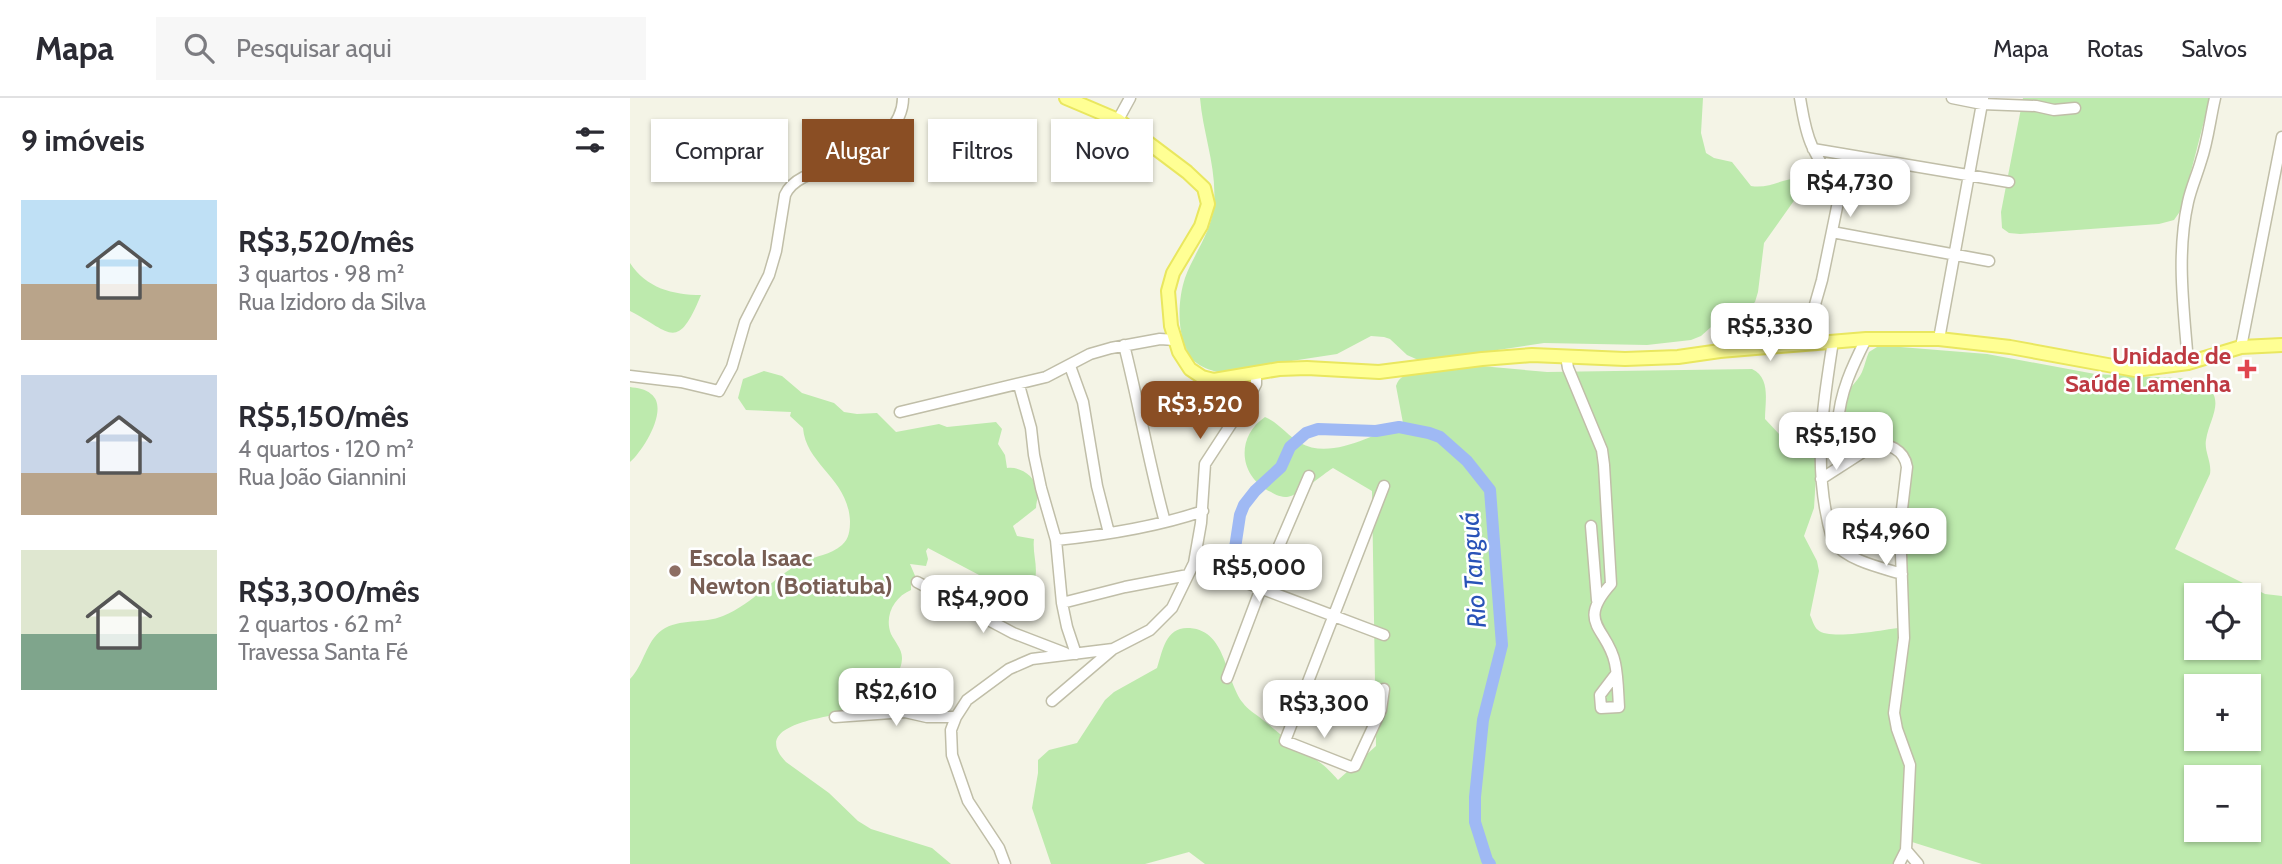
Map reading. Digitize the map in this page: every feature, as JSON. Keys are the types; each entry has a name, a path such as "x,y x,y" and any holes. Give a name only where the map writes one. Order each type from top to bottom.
{"main road":[{"path":"1066,98 1116,119"},
{"path":"1153,146 1204,188 1208,205 1202,226 1173,273 1168,291 1171,326 1179,352 1190,369 1202,377 1214,380 1256,372 1307,368 1379,372 1532,355 1625,359 1678,357 1866,339 1939,339 2010,348 2135,370 2188,363 2241,347 2282,345"}],"street":[{"path":"630,376 681,382 719,391 732,368 745,322 769,275 788,188 801,179 853,159 887,135 899,117 903,98"},
{"path":"1118,119 1129,98"},
{"path":"1800,98 1805,129 1835,189 1838,202 1822,280 1804,343"},
{"path":"1952,98 2054,110 2075,108"},
{"path":"2188,363 2183,300 2184,226 2188,201 2202,159 2214,98"},
{"path":"1939,339 1982,101"},
{"path":"2241,347 2282,137"},
{"path":"1814,149 2009,182"},
{"path":"1832,232 1989,261"},
{"path":"900,412 1046,377 1090,354 1124,345 1160,339 1175,340"},
{"path":"1866,339 1842,392 1838,423 1846,433 1880,443 1899,451 1906,458 1900,526 1904,638 1894,713 1910,765 1906,850 1899,864"},
{"path":"1833,341 1819,443 1821,479 1833,542 1856,558 1902,575"},
{"path":"1124,345 1165,522"},
{"path":"1566,356 1568,368 1603,457 1611,584 1597,600"},
{"path":"1070,366 1083,401 1097,486 1109,533"},
{"path":"1052,701 1113,649 1150,630 1172,608 1194,563 1203,512 1205,464 1250,395 1256,384 1256,372"},
{"path":"1019,385 1031,428 1041,488 1056,540 1062,603 1076,654"},
{"path":"1821,479 1866,450"},
{"path":"1227,678 1261,588 1309,476"},
{"path":"1384,486 1286,741 1351,767 1359,763 1381,710 1384,689"},
{"path":"1056,540 1109,533 1203,512"},
{"path":"1591,526 1597,600 1595,625 1615,660 1616,674"},
{"path":"1194,563 1384,635"},
{"path":"1062,603 1188,575"},
{"path":"918,582 1013,633 1065,653"},
{"path":"1005,864 999,848 968,801 952,755 951,730 956,717 967,700 1009,669 1032,659 1113,649"},
{"path":"835,717 905,712 927,717 956,717"},
{"path":"1906,850 1918,864"}],"green space":[{"path":"1200,98 1703,98 1701,133 1706,153 1714,158 1732,162 1751,186 1764,186 1799,178 1803,188 1764,243 1755,302 1745,312 1720,319 1701,336 1691,340 1647,345 1544,343 1432,360 1416,359 1407,355 1390,339 1371,336 1337,354 1218,372 1205,368 1188,353 1180,321 1180,298 1185,278 1206,233 1214,204 1214,177"},
{"path":"2023,98 2210,98 2181,210 2174,220 2159,224 2020,234 2009,233 2002,228 2001,212"},
{"path":"630,263 636,272 652,284 680,294 701,295 686,325 679,331 672,333 664,330 630,311"},
{"path":"1888,346 1987,354 2095,374 2198,379 2213,393 2215,407 2206,444 2210,474 2175,549 2243,583 2184,583 2184,660 2261,660 2261,592 2282,596 2282,864 1982,864 1912,842 1899,864 1205,864 1189,852 1145,864 1051,864 1032,808 1038,760 1049,750 1077,743 1105,700 1157,668 1167,640 1182,628 1202,631 1211,638 1224,658 1237,693 1245,705 1338,780 1376,746 1372,491 1333,468 1292,496 1274,494 1260,485 1247,467 1245,446 1255,425 1265,417 1300,443 1325,449 1352,444 1403,423 1396,386 1401,378 1415,373 1481,366 1547,372 1752,369 1762,378 1764,384 1765,419 1782,437 1811,436 1818,443 1814,508 1804,536 1817,561 1819,571 1810,615 1817,629 1824,633 1859,633 1905,627 1900,531 1910,476 1907,457 1893,442 1853,422 1847,415 1845,404 1869,352 1877,347"},
{"path":"764,371 782,376 802,393 834,403 844,412 877,413 896,432 939,424 947,427 996,422 1002,429 998,444 1005,455 1007,468 1026,473 1036,485 1036,508 1013,526 1017,536 1034,539 1036,573 1033,584 1015,594 928,548 926,566 910,564 916,578 911,581 911,590 895,602 890,614 889,627 902,658 898,673 891,682 864,704 847,712 795,725 777,739 777,749 786,762 829,793 858,821 871,829 932,848 951,864 630,864 630,679 652,640 669,626 716,618 734,611 792,568 838,548 849,534 848,506 835,482 811,452 803,428 790,416 791,412 746,410 738,398 743,379"},
{"path":"630,387 649,392 656,400 658,409 647,439 630,462"}],"waterway":[{"name":"Rio Tanguá","path":"1235,548 1244,505 1281,467 1290,447 1306,433 1318,429 1376,431 1399,427 1440,437 1467,461 1490,490 1502,645 1483,720 1475,797 1475,822 1490,864"}],"place":[{"name":"Unidade de Saúde Lamenha","path":"2247,369"},
{"name":"Escola Isaac Newton (Botiatuba)","path":"675,571"}]}
